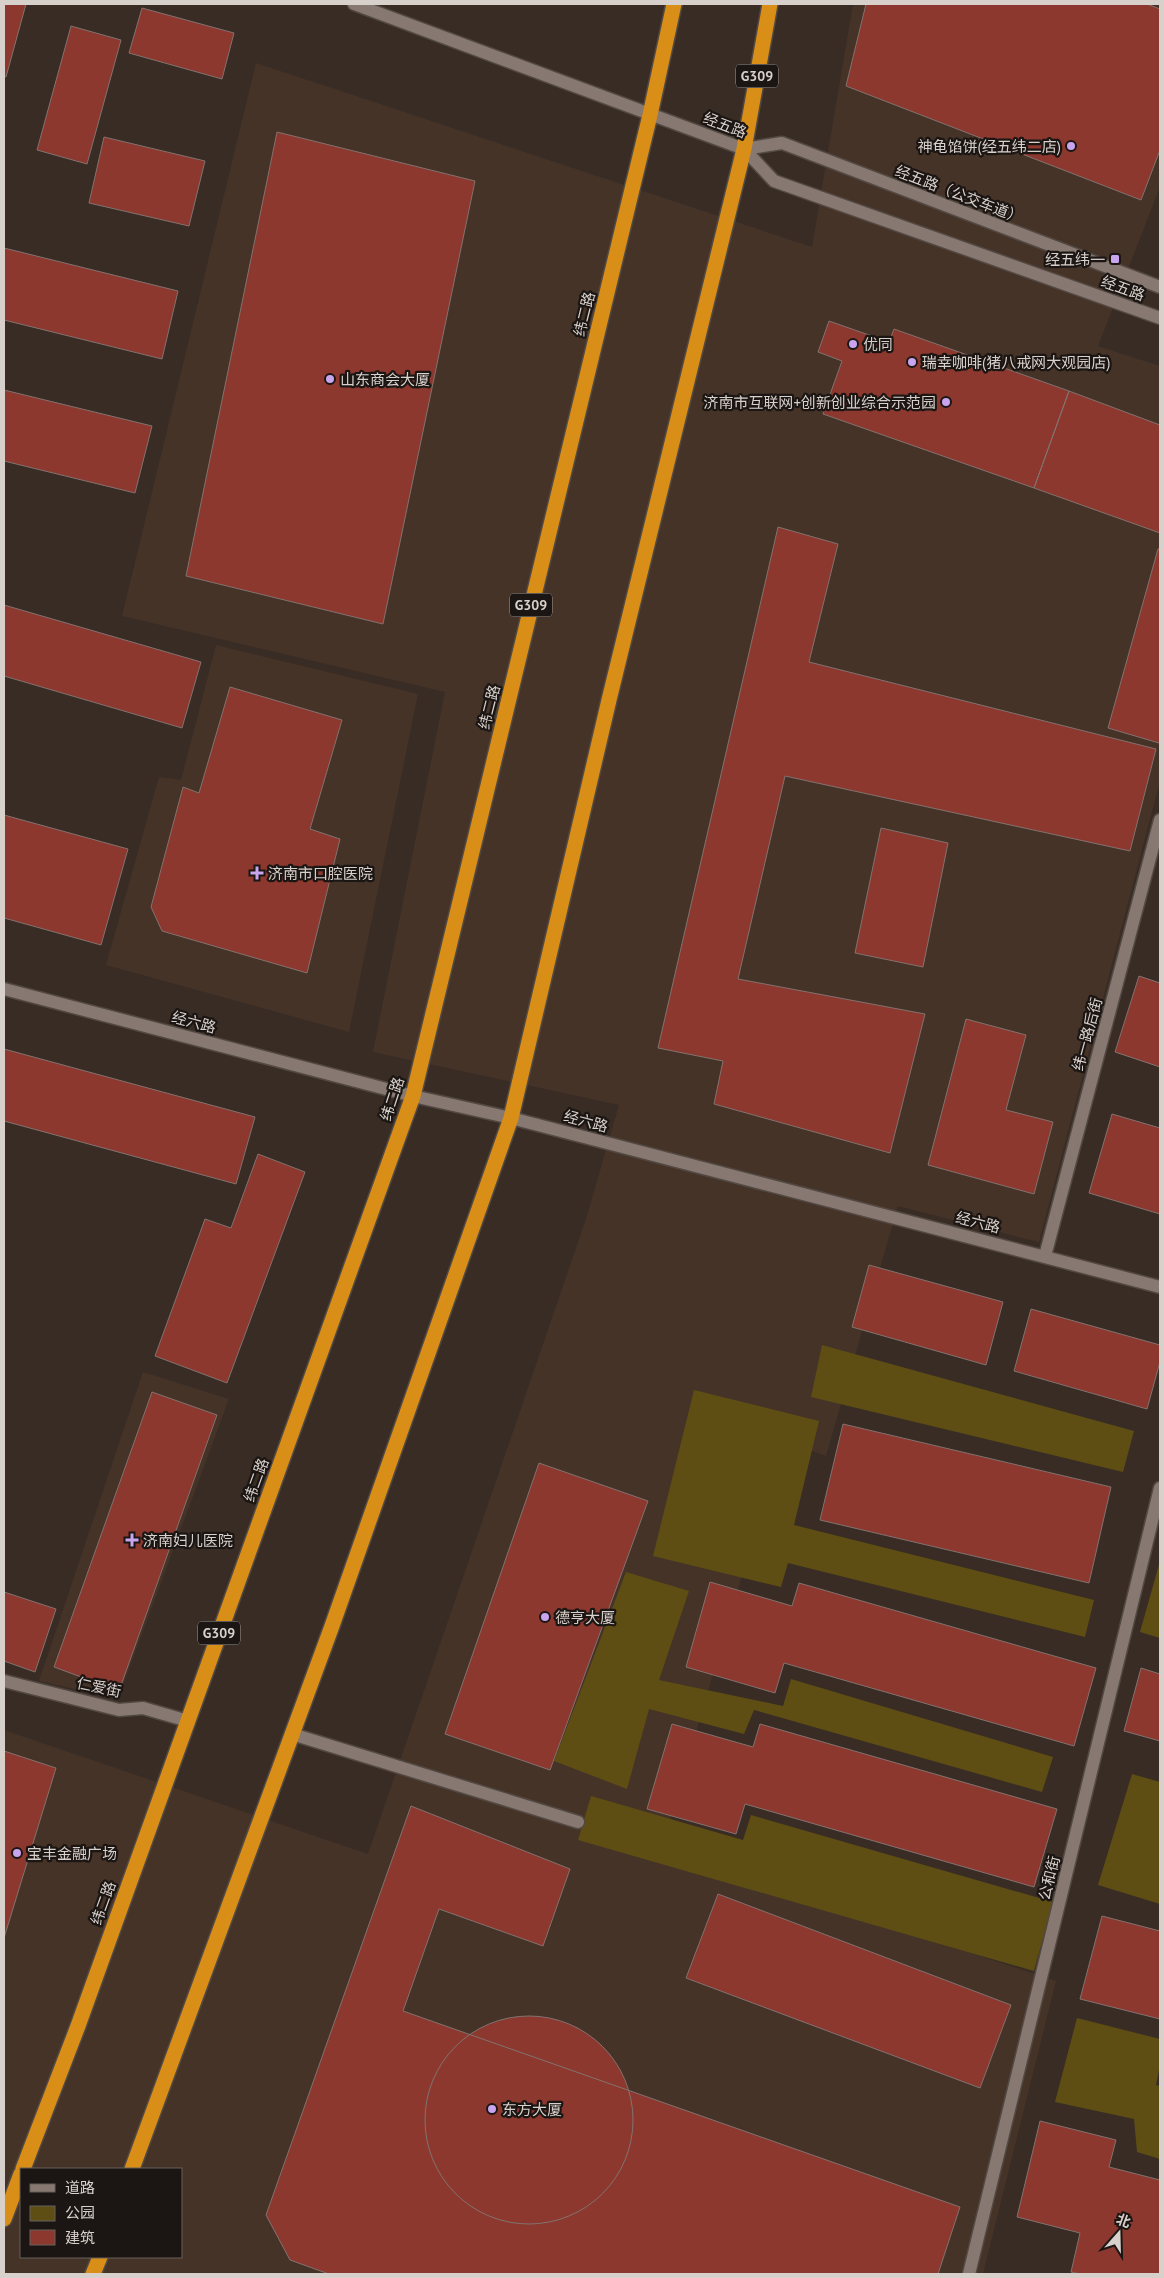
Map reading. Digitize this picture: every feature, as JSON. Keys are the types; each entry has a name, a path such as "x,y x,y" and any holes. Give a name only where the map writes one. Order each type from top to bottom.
{"highway":[{"name":"纬二路","path":"23,2168 78,2026 412,1096 650,115 674,4"},
{"name":"G309","path":"132,2168 292,1734 510,1118 609,700 744,148 770,4"},
{"path":"4,2219 20,2177"},
{"path":"93,2274 100,2258"}],"street":[{"name":"经五路","path":"354,4 576,85 650,115 744,148 774,182 1160,318"},
{"name":"经五路（公交车道）","path":"744,148 782,143 1160,287"},
{"name":"纬一路后街","path":"1045,1256 1160,820"},
{"name":"经六路","path":"4,989 412,1096 510,1118 1160,1287"},
{"name":"公和街","path":"969,2274 1160,1488"},
{"name":"仁爱街","path":"4,1681 119,1710 143,1708 188,1721"},
{"path":"292,1734 578,1822"}],"shaded area":[{"path":"853,4 1160,4 1160,187 1098,346 1160,366 1160,781 1039,1242 898,1206 826,1456 782,1440 661,1851 1056,1981 983,2274 4,2274 4,1730 368,1854 586,1219 619,1105 373,1052 445,692 122,616 256,63 812,247"},
{"name":"济南市口腔医院","path":"216,645 418,694 349,1032 106,965 159,777 181,780"},
{"name":"济南妇儿医院","path":"143,1372 229,1399 118,1699 39,1681"}],"green space":[{"path":"822,1345 1134,1431 1123,1472 811,1397"},
{"path":"694,1390 819,1421 794,1525 1094,1600 1085,1637 788,1563 781,1587 653,1556"},
{"path":"1160,1561 1160,1638 1140,1632"},
{"path":"626,1572 689,1591 659,1680 783,1706 791,1679 1053,1757 1042,1792 754,1710 744,1734 649,1709 627,1789 554,1761"},
{"path":"1132,1774 1160,1782 1160,1904 1098,1885"},
{"path":"591,1796 743,1840 751,1815 1053,1902 1034,1971 578,1840"},
{"path":"1077,2018 1160,2039 1160,2065 1156,2085 1160,2086 1160,2159 1137,2152 1134,2119 1055,2102"}],"building":[{"path":"4,4 26,4 6,77 4,76"},
{"path":"866,4 1147,4 1160,9 1160,150 1141,200 846,86"},
{"path":"142,8 234,33 222,79 129,53"},
{"path":"71,26 121,40 87,164 37,150"},
{"name":"山东商会大厦","path":"277,132 475,181 383,624 186,576"},
{"path":"104,137 205,161 189,226 89,203"},
{"path":"4,248 178,291 162,359 4,320"},
{"name":"济南市互联网+创新创业综合示范园","path":"829,321 889,342 894,329 1069,391 1034,488 823,414 842,361 818,352"},
{"path":"4,390 152,426 135,493 4,461"},
{"path":"1069,391 1160,425 1160,533 1034,488"},
{"path":"778,527 838,544 809,662 1156,749 1130,851 785,776 738,979 925,1014 890,1153 714,1104 723,1061 658,1048"},
{"path":"1160,548 1159,743 1108,728 1158,549"},
{"path":"4,605 201,662 182,728 4,676"},
{"path":"230,687 342,720 310,829 340,839 307,973 162,931 151,907 183,787 199,793"},
{"path":"4,815 128,849 101,945 4,918"},
{"path":"881,828 948,843 923,967 855,953"},
{"path":"1139,976 1160,983 1160,1067 1115,1052"},
{"path":"966,1019 1026,1035 1006,1110 1053,1122 1034,1194 928,1165"},
{"path":"4,1049 255,1117 236,1184 4,1121"},
{"path":"1112,1114 1160,1128 1160,1214 1089,1193"},
{"path":"258,1154 305,1172 227,1383 155,1356 205,1219 231,1228"},
{"path":"869,1265 1003,1302 986,1365 852,1327"},
{"path":"1031,1309 1160,1345 1160,1362 1147,1409 1014,1371"},
{"name":"济南妇儿医院","path":"152,1392 217,1415 119,1691 54,1667"},
{"path":"843,1424 1111,1487 1089,1583 820,1520"},
{"name":"德亨大厦","path":"539,1463 648,1501 550,1770 445,1734"},
{"path":"710,1582 792,1606 799,1583 1096,1668 1074,1746 784,1663 775,1693 686,1667"},
{"path":"4,1592 56,1609 35,1672 4,1661"},
{"path":"1141,1668 1160,1674 1160,1741 1124,1731"},
{"path":"672,1724 753,1747 760,1724 1057,1809 1034,1887 745,1804 736,1834 647,1809"},
{"name":"宝丰金融广场","path":"4,1751 56,1768 4,1938"},
{"name":"东方大厦","path":"411,1806 570,1869 543,1946 439,1909 403,2011 960,2207 938,2274 329,2274 290,2260 266,2215"},
{"path":"718,1894 1011,2005 980,2088 686,1978"},
{"path":"1102,1916 1160,1931 1160,2019 1080,1999"},
{"path":"519,2016 539,2016 559,2020 578,2028 603,2046 616,2062 625,2080 633,2110 629,2150 625,2160 616,2178 603,2194 587,2207 559,2220 539,2224 519,2224 499,2220 480,2212 463,2201 448,2186 437,2169 429,2150 425,2130 425,2110 429,2090 437,2071 448,2054 463,2039 480,2028 499,2020"},
{"path":"1040,2121 1116,2140 1109,2167 1160,2180 1160,2274 1080,2274 1071,2272 1080,2233 1017,2217"}],"place":[{"name":"神龟馅饼(经五纬二店)","path":"1071,146"},
{"name":"经五纬一","path":"1115,259"},
{"name":"优同","path":"853,344"},
{"name":"瑞幸咖啡(猪八戒网大观园店)","path":"912,362"},
{"name":"山东商会大厦","path":"330,379"},
{"name":"济南市互联网+创新创业综合示范园","path":"946,402"},
{"name":"济南市口腔医院","path":"257,873"},
{"name":"济南妇儿医院","path":"132,1540"},
{"name":"德亨大厦","path":"545,1617"},
{"name":"宝丰金融广场","path":"17,1853"},
{"name":"东方大厦","path":"492,2109"}]}
